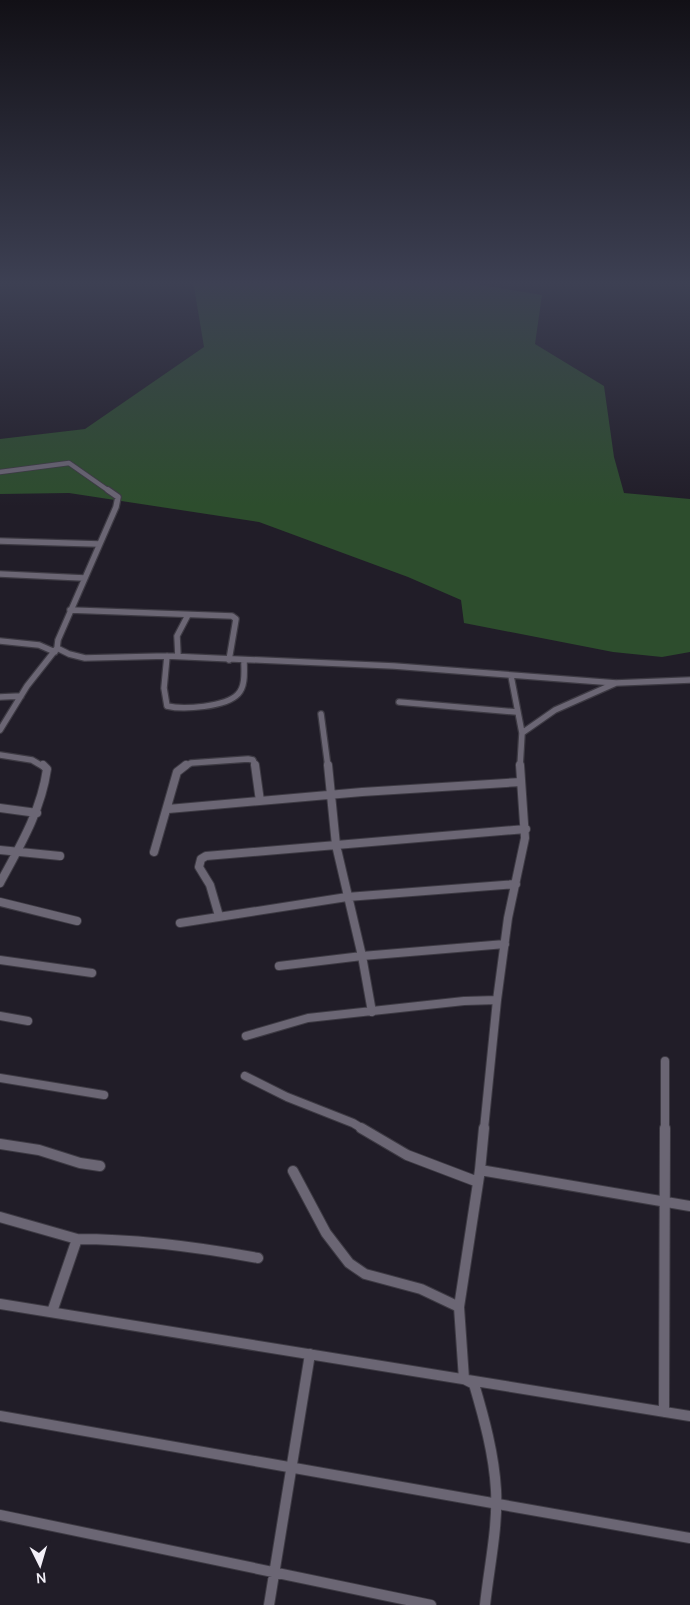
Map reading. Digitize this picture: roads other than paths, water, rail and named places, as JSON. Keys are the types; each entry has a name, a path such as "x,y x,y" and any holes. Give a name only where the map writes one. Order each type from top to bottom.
{"street":[{"path":"0,472 69,463 118,497 116,507 61,632 56,650 21,696 0,730"},
{"path":"0,541 99,544"},
{"path":"0,574 84,578"},
{"path":"70,610 228,615 236,619 230,660"},
{"path":"178,656 177,636 188,615"},
{"path":"0,641 39,645 85,658 178,656 230,660 394,666 616,683 690,680"},
{"path":"166,656 164,688 168,706 172,708 197,707 231,700 238,695 242,687 244,660"},
{"path":"464,1380 459,1307 480,1170 497,1000 508,918 526,829 521,782 522,733 511,676"},
{"path":"522,733 538,719 557,708 616,683"},
{"path":"0,697 21,696"},
{"path":"399,702 517,712"},
{"path":"321,714 332,794 336,845 362,956 372,1012"},
{"path":"0,755 36,762 47,769 45,789 37,813 0,883"},
{"path":"154,852 168,809 177,772 181,768 202,762 248,758 253,760 255,762 260,801"},
{"path":"168,809 332,794 521,782"},
{"path":"0,808 37,813"},
{"path":"219,916 210,885 199,867 201,859 206,856 526,829"},
{"path":"0,850 60,856"},
{"path":"180,923 347,897 516,884"},
{"path":"0,902 77,921"},
{"path":"279,966 362,956 505,944"},
{"path":"0,960 92,972"},
{"path":"246,1036 288,1022 464,1001 497,1000"},
{"path":"0,1016 28,1020"},
{"path":"664,1412 665,1061"},
{"path":"245,1076 287,1097 353,1122 407,1155 478,1182"},
{"path":"0,1078 104,1095"},
{"path":"0,1144 39,1150 80,1163 100,1166"},
{"path":"480,1170 690,1206"},
{"path":"293,1171 326,1233 349,1263 365,1274 421,1289 459,1307"},
{"path":"0,1217 77,1239 164,1242 258,1258"},
{"path":"52,1312 77,1239"},
{"path":"0,1304 690,1416"},
{"path":"269,1605 310,1354"},
{"path":"464,1380 474,1384 493,1468 496,1504 485,1605"},
{"path":"0,1416 690,1538"},
{"path":"0,1515 431,1605"}]}
